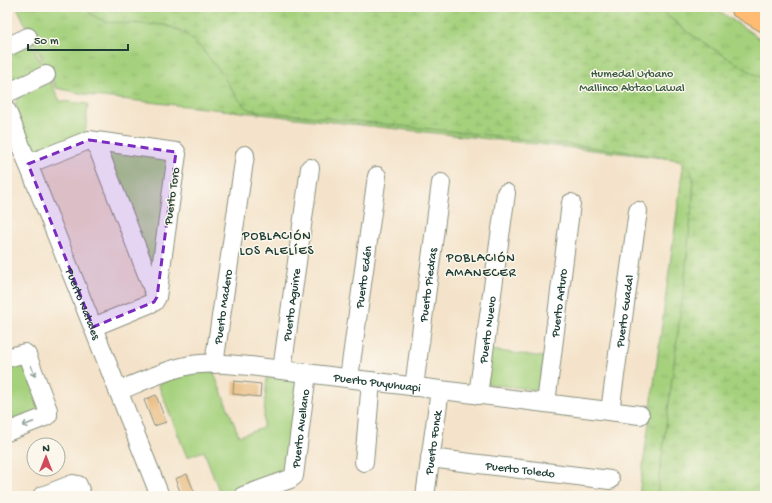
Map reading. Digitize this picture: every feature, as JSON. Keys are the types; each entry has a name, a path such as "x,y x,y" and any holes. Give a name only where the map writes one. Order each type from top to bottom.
{"main road":[{"path":"741,7 765,21"}],"street":[{"path":"7,47 28,37"},
{"path":"7,93 46,75"},
{"name":"Puerto Natales","path":"7,111 160,496"},
{"name":"Puerto Toro","path":"28,164 89,140 174,151 177,154 157,297"},
{"path":"93,327 154,302 157,297 95,141"},
{"name":"Puerto Madero","path":"214,364 245,155"},
{"name":"Puerto Aguirre","path":"282,370 310,168"},
{"name":"Puerto Edén","path":"349,378 377,176"},
{"name":"Puerto Piedras","path":"414,387 441,184"},
{"name":"Puerto Nuevo","path":"478,395 506,193"},
{"name":"Puerto Arturo","path":"546,403 571,202"},
{"name":"Puerto Guadal","path":"610,412 638,211"},
{"path":"7,358 21,353 28,355 48,410 48,415 46,417 7,432"},
{"name":"Puerto Puyuhuapi","path":"118,391 187,366 214,364 349,378 640,415"},
{"name":"Puerto Avellano","path":"243,496 294,476 307,373"},
{"path":"364,462 371,381"},
{"name":"Puerto Fonck","path":"425,496 440,390"},
{"name":"Puerto Toledo","path":"430,458 610,480"},
{"path":"42,496 73,484 78,485 82,496"}],"highlighted area":[{"path":"89,140 176,152 157,297 154,302 93,327 28,164"}],"green space":[{"name":"Humedal Urbano Mallinco Abtao Lawal","path":"17,7 713,7 765,42 765,496 639,496 684,160 93,96 56,88"},
{"name":"Humedal Urbano Mallinco Abtao Lawal","path":"86,7 656,7 693,36 765,81 765,496 657,496 684,285 693,197 693,179 691,170 679,160 622,151 496,136 250,110 238,99 224,77 203,50 185,33 165,25 105,22 91,14"},
{"path":"32,44 43,68 7,85 7,56"},
{"path":"50,81 60,101 88,104 85,135 34,155 16,110 16,102 17,98"},
{"path":"105,148 171,156 153,270"},
{"path":"490,350 544,357 539,390 487,384"},
{"path":"21,358 43,409 16,425 7,401 7,362"},
{"path":"213,371 239,436 263,428 267,377 295,379 298,381 286,476 230,496 221,496 204,451 187,457 158,384 186,373"}],"building":[{"path":"234,381 261,384 260,397 233,394"},
{"path":"156,395 166,422 154,426 144,400"},
{"path":"187,474 196,496 182,496 175,479"}],"district":[{"name":"POBLACIÓN LOS ALELÍES","path":"277,242"},
{"name":"POBLACIÓN AMANECER","path":"481,264"}]}
